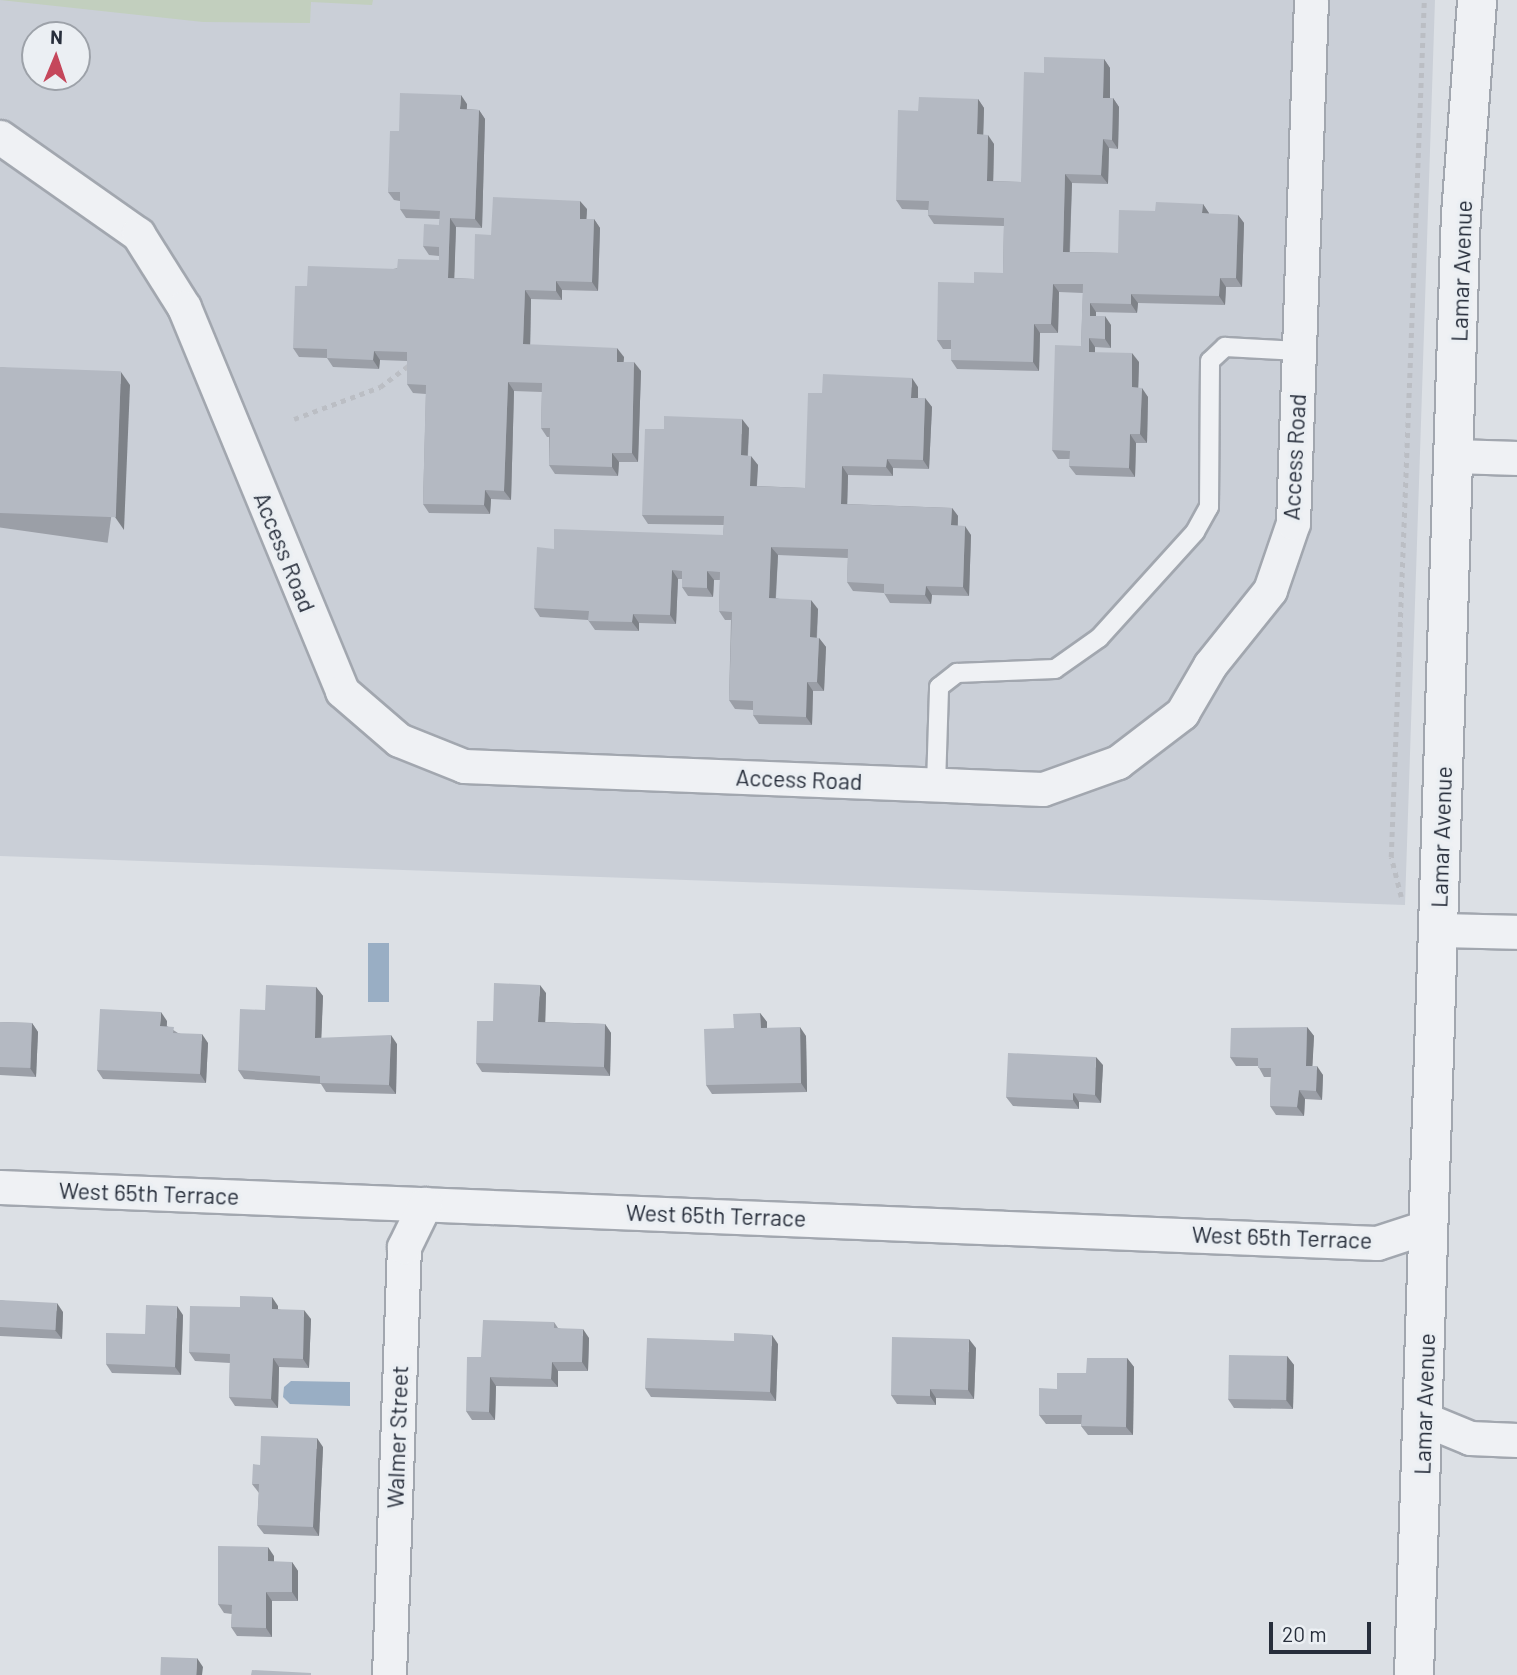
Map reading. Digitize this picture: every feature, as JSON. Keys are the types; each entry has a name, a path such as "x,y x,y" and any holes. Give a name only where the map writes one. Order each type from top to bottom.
{"street":[{"name":"Access Road","path":"0,137 138,234 184,307 342,691 399,740 464,766 1043,789 1118,762 1182,713 1210,665 1270,590 1293,523 1311,0"},
{"name":"Lamar Avenue","path":"1414,1675 1461,215 1477,0"},
{"path":"1455,456 1517,458"},
{"path":"1437,930 1517,932"},
{"name":"West 65th Terrace","path":"0,1187 1377,1243 1429,1226"},
{"name":"Walmer Street","path":"389,1675 404,1247 425,1205"},
{"path":"1424,1419 1470,1438 1517,1440"}],"lane":[{"path":"936,785 939,687 957,673 1055,668 1099,638 1195,532 1209,507 1210,361 1226,348 1300,351"}],"path":[{"path":"1424,0 1391,857 1402,898 1437,930"},
{"path":"294,419 380,387 414,361"}],"shaded area":[{"path":"0,0 1435,0 1405,905 0,856"}],"green space":[{"path":"0,0 373,0 372,5 311,2 310,23 203,22"}],"water":[{"path":"368,943 389,943 389,1002 368,1002"},
{"path":"291,1381 350,1382 350,1406 290,1404 283,1397 284,1387"}],"building":[{"path":"1044,57 1104,59 1103,98 1113,98 1112,140 1103,139 1101,175 1065,174 1063,252 1118,253 1119,210 1155,211 1156,202 1203,204 1202,213 1238,215 1236,278 1220,278 1219,296 1131,294 1131,304 1090,303 1090,316 1105,316 1105,339 1089,338 1089,352 1132,353 1132,387 1142,388 1140,434 1130,434 1129,468 1069,466 1070,451 1052,450 1055,345 1081,346 1083,284 1053,284 1051,324 1034,324 1033,362 951,360 951,340 937,340 938,282 974,283 974,272 1003,273 1004,218 928,215 929,201 896,200 898,110 918,111 919,97 978,99 977,134 988,135 987,181 1021,182 1024,72 1044,73"},
{"path":"400,93 461,95 460,109 479,110 475,219 450,218 448,278 474,279 475,234 491,235 493,197 580,201 580,219 594,219 592,282 556,281 556,291 525,290 523,344 617,348 617,362 634,362 632,453 612,453 612,467 549,465 550,428 541,428 542,383 508,382 504,491 485,490 484,505 423,504 426,385 407,384 407,352 374,351 373,360 327,358 327,349 293,348 295,286 307,286 308,266 397,269 398,259 439,260 439,247 423,246 424,224 439,225 440,211 400,209 400,192 388,192 390,131 399,131"},
{"path":"0,367 121,371 116,517 0,513"},
{"path":"823,374 912,378 911,398 925,398 923,460 887,459 886,467 842,466 841,504 952,508 951,525 965,526 963,587 926,586 925,595 884,594 884,584 847,582 848,549 771,547 769,598 811,600 810,637 819,638 817,682 807,682 806,717 753,715 753,701 729,700 732,612 719,611 720,572 707,571 707,588 682,587 682,571 672,570 670,615 633,614 632,622 588,621 589,611 534,608 537,547 554,549 554,529 723,535 724,516 642,515 645,429 664,429 664,416 742,419 741,455 751,456 750,486 805,488 808,393 822,393"},
{"path":"494,983 540,985 538,1022 605,1024 604,1067 476,1063 477,1021 493,1021"},
{"path":"266,985 316,987 315,1038 391,1035 389,1085 320,1083 320,1076 238,1070 240,1009 265,1010"},
{"path":"100,1009 161,1012 160,1026 174,1027 173,1033 202,1034 200,1074 97,1070"},
{"path":"760,1013 761,1028 800,1027 801,1083 706,1085 704,1029 734,1028 733,1014"},
{"path":"0,1022 32,1023 30,1068 0,1067"},
{"path":"1307,1027 1306,1066 1317,1066 1316,1091 1299,1090 1297,1107 1270,1106 1271,1068 1258,1068 1258,1058 1230,1057 1231,1028"},
{"path":"1008,1053 1096,1057 1095,1095 1073,1093 1073,1100 1006,1097"},
{"path":"240,1296 272,1297 272,1309 304,1310 303,1359 273,1358 271,1399 229,1397 230,1354 189,1352 190,1306 240,1307"},
{"path":"0,1300 57,1303 56,1330 0,1327"},
{"path":"146,1305 177,1306 175,1367 106,1364 106,1333 145,1334"},
{"path":"483,1320 554,1322 554,1328 583,1329 582,1362 552,1362 551,1379 490,1377 489,1412 466,1411 467,1357 481,1357"},
{"path":"734,1333 772,1335 770,1392 645,1388 647,1338 734,1341"},
{"path":"892,1337 969,1339 968,1390 930,1389 930,1396 891,1395"},
{"path":"1229,1355 1287,1356 1286,1400 1228,1399"},
{"path":"1087,1358 1127,1358 1126,1427 1081,1426 1082,1415 1039,1415 1039,1388 1057,1389 1057,1373 1086,1373"},
{"path":"261,1436 317,1438 313,1527 257,1525 259,1484 252,1484 253,1464 260,1465"},
{"path":"218,1546 268,1547 268,1561 292,1562 292,1592 266,1592 266,1628 231,1627 232,1605 218,1604"},
{"path":"161,1657 197,1658 196,1675 160,1675"},
{"path":"252,1670 311,1673 311,1675 251,1675"}]}
